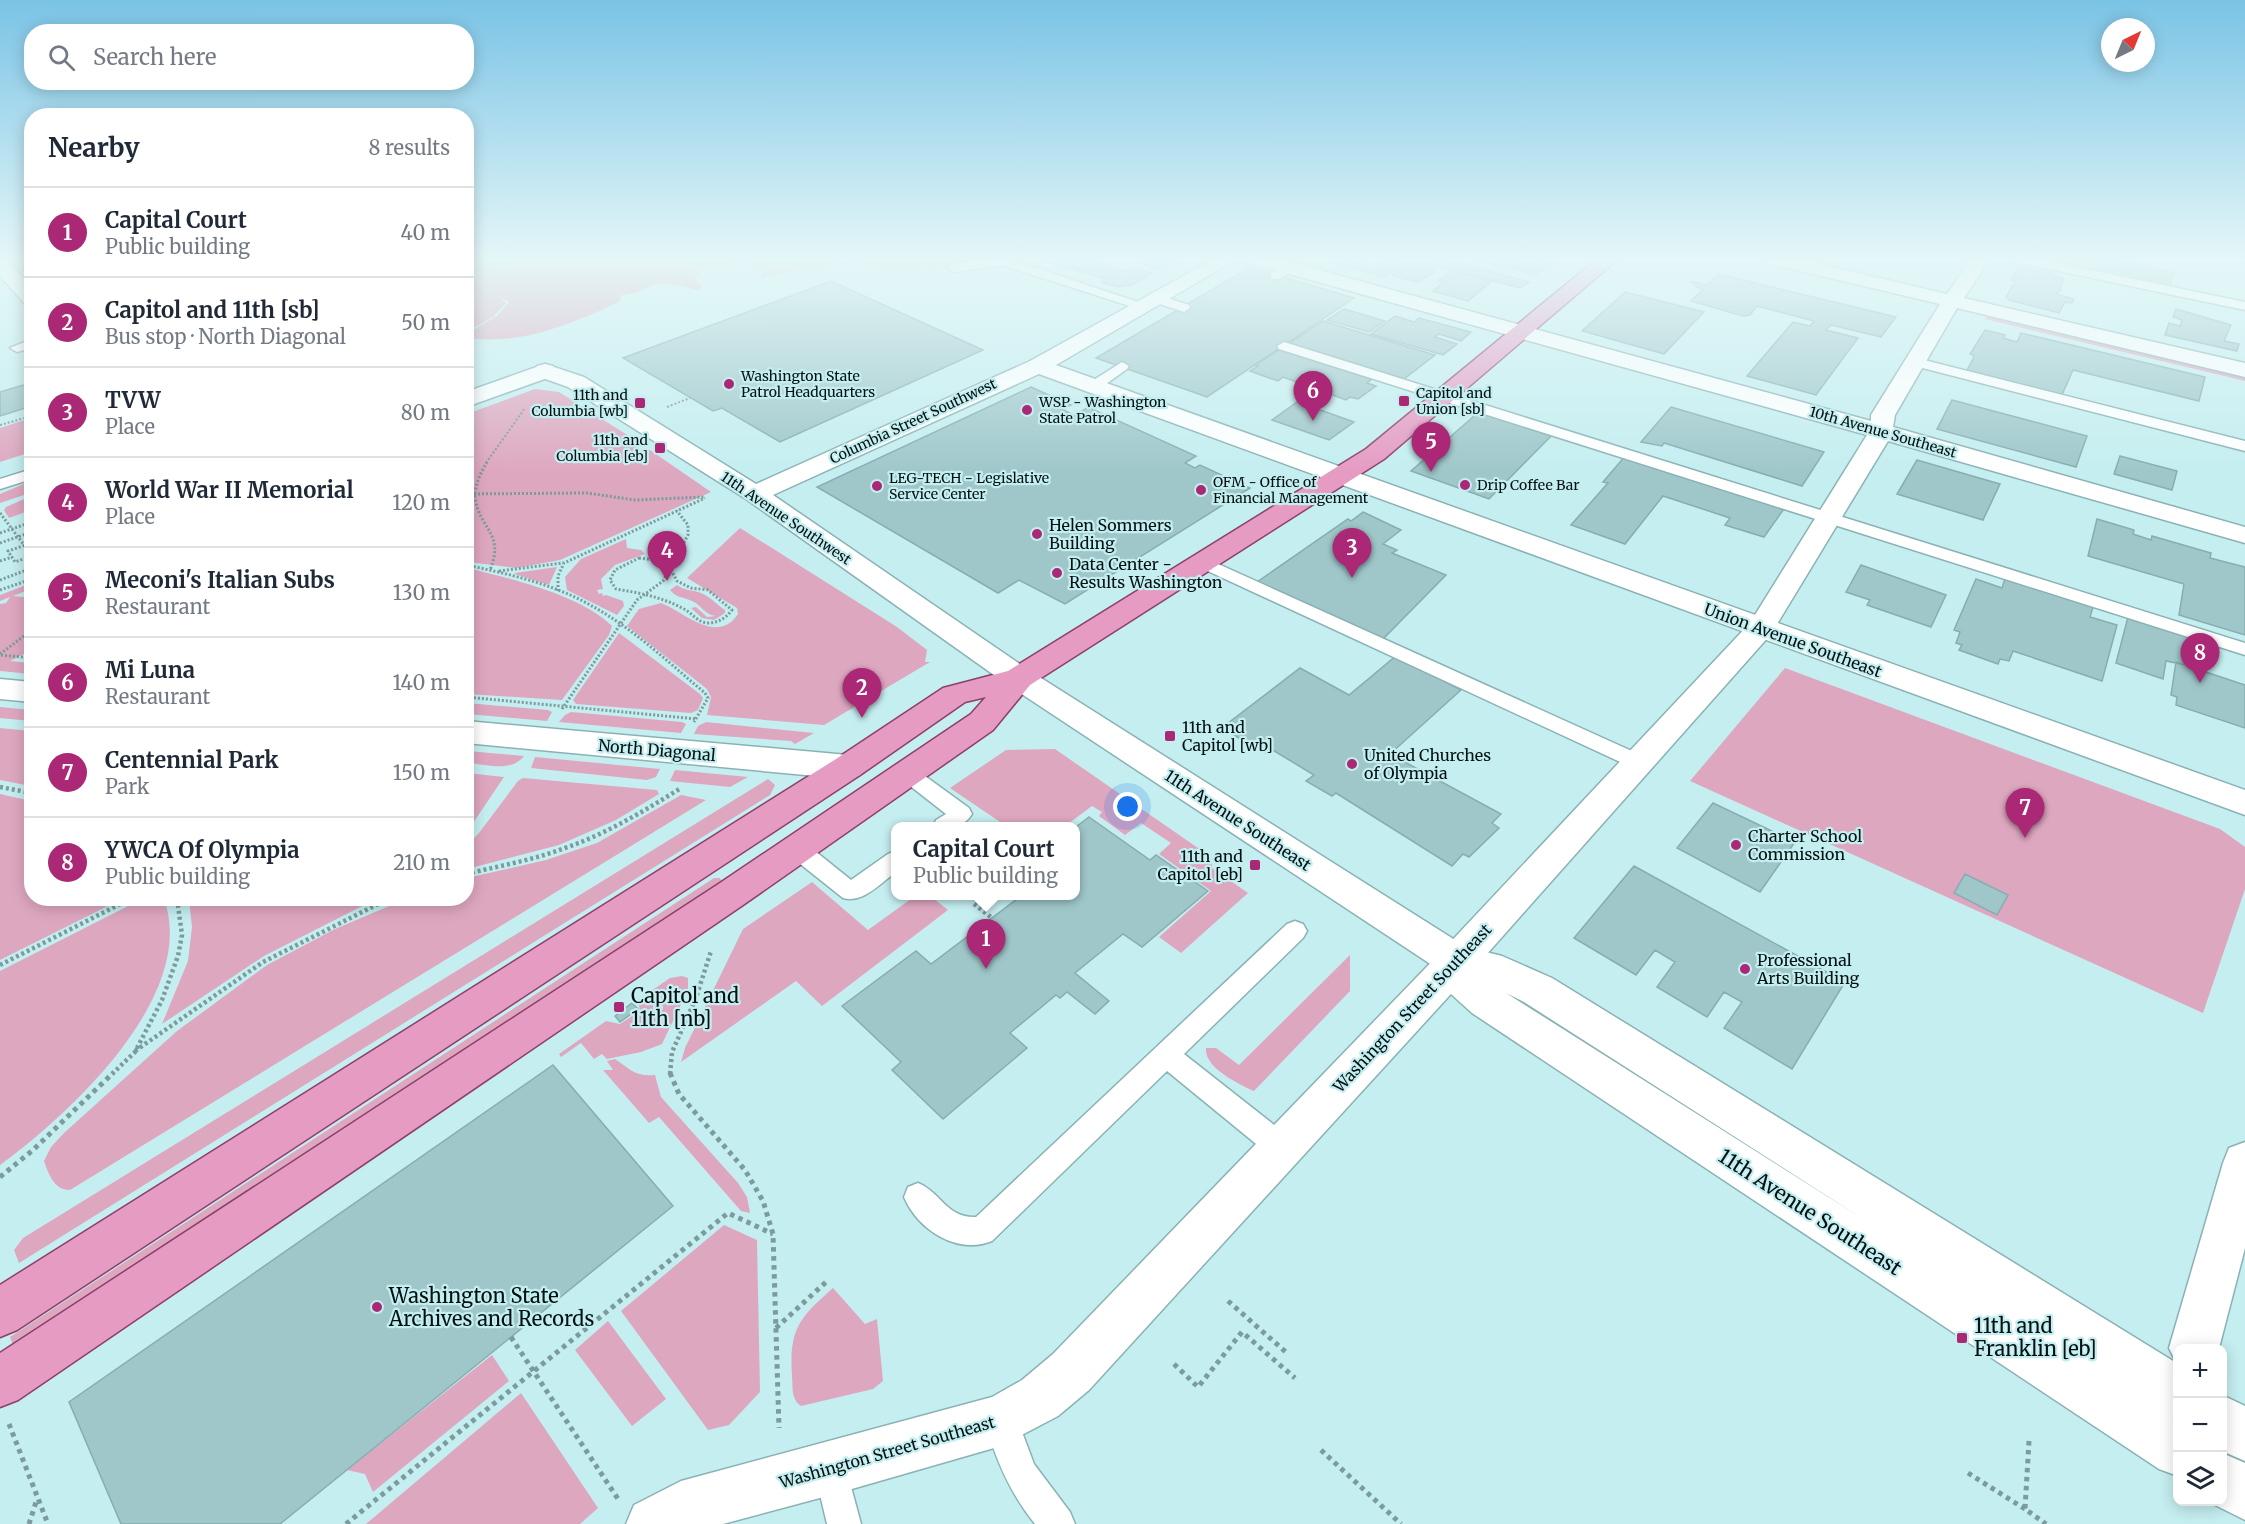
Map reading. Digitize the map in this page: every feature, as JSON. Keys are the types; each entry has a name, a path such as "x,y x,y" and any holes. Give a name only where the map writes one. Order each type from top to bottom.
{"main road":[{"path":"0,1313 848,767 954,695 1019,678 1341,476 1375,454 1520,332"},
{"path":"3,1400 982,722 1019,678"}],"street":[{"name":"Columbia Street Southwest","path":"755,494 1038,366 1102,330"},
{"name":"10th Avenue Southeast","path":"1513,330 2245,536"},
{"name":"Washington Street Southeast","path":"638,1515 681,1508 831,1469 1001,1420 1040,1398 1071,1372 1457,961 1761,628 1881,432 1883,415 1933,330"},
{"path":"2077,330 2245,370"},
{"name":"Union Avenue Southeast","path":"1038,366 2245,803"},
{"name":"11th Avenue Southwest","path":"474,397 545,371 576,382 755,494 1019,678"},
{"name":"11th Avenue Southeast","path":"1019,678 1457,961 1488,967 1538,990 2173,1390"},
{"path":"0,689 24,691"},
{"name":"North Diagonal","path":"474,733 848,767"},
{"name":"11th Avenue Southeast","path":"1457,961 1465,982 1486,1001 2173,1447"},
{"path":"2195,1344 2245,1163"},
{"path":"2227,1424 2245,1435"},
{"path":"2227,1482 2245,1493"}],"lane":[{"path":"17,348 24,346"},
{"path":"1284,346 2245,649"},
{"path":"1916,362 2245,446"},
{"path":"1094,386 1122,366"},
{"path":"0,484 24,476"},
{"path":"1204,563 1638,762"},
{"path":"908,773 961,814 950,822"},
{"path":"798,849 851,892 891,864"},
{"path":"918,1197 945,1225 960,1233 982,1231 1296,931"},
{"path":"1166,1055 1282,1148"},
{"path":"1001,1420 1012,1460 1021,1478 1032,1495 1058,1524"},
{"path":"831,1469 844,1524"}],"path":[{"path":"665,408 690,398"},
{"path":"490,570 496,559 496,540 474,495 476,484 512,422 527,405"},
{"path":"0,425 24,418"},
{"path":"474,495 587,493 635,500 710,496 564,563 534,569 496,572"},
{"path":"559,713 637,600 663,581 669,566 688,535 688,525 677,511"},
{"path":"0,513 24,545 8,551 15,562 24,559"},
{"path":"0,533 24,525"},
{"path":"0,543 24,535"},
{"path":"0,561 12,557"},
{"path":"639,558 656,558 669,566 677,581 691,588 708,590 732,610 720,622 700,621 681,607 655,596 644,595 616,589 610,580 615,570 639,558"},
{"path":"558,591 557,583 564,563"},
{"path":"474,567 558,591 591,605 620,625 705,693 708,698 688,730"},
{"path":"0,580 24,571"},
{"path":"0,590 24,582"},
{"path":"0,654 24,636"},
{"path":"0,654 24,657"},
{"path":"474,698 697,718"},
{"path":"0,787 24,792"},
{"path":"474,872 546,854 589,839 615,827 681,788"},
{"path":"974,904 992,918"},
{"path":"0,965 116,906"},
{"path":"135,1052 162,1000 178,956 182,935 178,906"},
{"path":"0,1177 33,1150 135,1052 263,962 316,933 373,906"},
{"path":"713,945 696,998 672,1052 670,1076 679,1094 756,1184 773,1234 779,1428"},
{"path":"346,1524 728,1213 773,1234"},
{"path":"775,1328 826,1282"},
{"path":"1228,1301 1288,1354"},
{"path":"1174,1364 1198,1387 1242,1332 1295,1378"},
{"path":"511,1337 532,1372 638,1515"},
{"path":"3,1400 48,1524"},
{"path":"2025,1509 2029,1441"},
{"path":"1321,1450 1401,1524"},
{"path":"1968,1473 2046,1524"},
{"path":"29,1524 37,1498"}],"shaded area":[{"path":"474,330 548,330 507,339 474,338"},
{"path":"2032,330 2051,330 2245,376 2245,381"},
{"path":"535,389 559,392 640,443 636,448 641,451 650,450 711,492 560,560 516,568 474,563 474,411"},
{"path":"24,420 24,454 0,462 0,428"},
{"path":"24,484 24,495 0,503 0,494"},
{"path":"24,499 24,513 9,518 4,510"},
{"path":"740,528 897,627 927,650 925,662 930,662 824,725 707,715 711,697 707,689 627,626 639,609 661,603 710,627 720,627 730,623 738,614 737,608 687,578"},
{"path":"626,539 627,548 641,550 645,554 615,565 601,579 603,589 597,590 603,596 623,601 624,606 617,615 567,590 565,577 581,559"},
{"path":"557,567 549,585 515,574 515,573"},
{"path":"474,570 544,589 564,597 599,615 612,626 609,635 562,700 474,694"},
{"path":"677,585 702,593 725,610 725,613 714,620 702,618 691,608 696,607 707,617 716,616 672,593 670,590"},
{"path":"24,586 24,592 13,596 24,596 24,654 10,661 24,662 24,673 0,671 0,604 6,603 10,597 0,601 0,595"},
{"path":"619,633 700,694 703,698 698,710 691,713 576,704 573,700"},
{"path":"1785,668 2220,829 2245,847 2245,889 2203,1013 1690,781"},
{"path":"474,704 548,710 552,712 547,721 474,715"},
{"path":"0,707 24,709 24,720 0,718"},
{"path":"571,712 686,724 681,733 559,722"},
{"path":"706,722 814,733 795,744 791,741 694,734 698,726"},
{"path":"0,728 24,730 24,785 0,780"},
{"path":"1055,749 1211,857 1212,868 1248,893 1181,953 1159,937 1211,891 1159,854 1171,843 1141,823 1125,835 1099,816 1102,812 1092,806 1070,822 1000,822 950,788 1006,750"},
{"path":"474,752 524,756 512,764 490,766 474,764"},
{"path":"535,757 660,769 656,777 647,780 531,768"},
{"path":"675,770 748,777 730,787 670,781"},
{"path":"474,774 504,777 474,822"},
{"path":"523,778 657,790 659,794 616,820 559,845 474,867 474,838 518,781"},
{"path":"768,779 775,785 770,795 19,1263 14,1250 23,1238"},
{"path":"0,794 24,799 24,906 108,906 0,960"},
{"path":"681,795 706,800 70,1190 56,1185 53,1181 44,1161 51,1147 64,1133 177,1031 267,965 335,929 389,906 474,906 474,876 546,860 597,843"},
{"path":"714,878 720,878 722,883 14,1348 10,1337"},
{"path":"812,882 868,930 909,900 935,900 948,910 822,1006 796,981 681,1062 685,1048 743,929"},
{"path":"128,906 165,906 170,936 163,974 146,1012 121,1049 91,1084 60,1116 0,1165 0,971"},
{"path":"190,906 362,906 264,956 162,1024 188,961 192,927"},
{"path":"1350,955 1350,991 1254,1091 1216,1069 1207,1055 1206,1048 1216,1048 1239,1065"},
{"path":"682,976 688,978 688,990 662,1044 641,1052 607,1059 602,1054 594,1059 581,1043 561,1057 559,1054 606,1021 620,1024 640,1011 638,1000 670,978"},
{"path":"615,1059 638,1073 655,1075 661,1097 738,1183 747,1197 750,1213 741,1211 659,1117 649,1123 603,1070 613,1070 607,1061"},
{"path":"724,1225 757,1240 760,1392 729,1425 708,1430 621,1311"},
{"path":"833,1288 865,1324 877,1319 883,1381 873,1389 801,1406 794,1397 793,1389 792,1347 795,1335 804,1317"},
{"path":"608,1321 666,1399 632,1426 575,1350"},
{"path":"492,1355 509,1381 373,1492 365,1474 347,1470"},
{"path":"521,1393 598,1508 580,1524 366,1524"}],"building":[{"path":"698,330 939,330 983,350 780,442 722,408 713,411 623,358"},
{"path":"1143,330 1306,330 1207,397 1096,358"},
{"path":"1309,330 1353,330 1435,355 1404,379 1290,343"},
{"path":"1376,330 1471,332 1461,341 1439,334 1435,337 1457,344 1443,355 1371,334"},
{"path":"1583,330 1687,330 1664,354"},
{"path":"1786,330 1826,330 1858,338 1816,395 1747,376"},
{"path":"1852,330 1886,330 1881,337"},
{"path":"1985,330 2005,335 2003,338 2017,342 2021,333 2205,377 2199,401 2073,370 2061,397 1972,374 1974,372 1967,370 1974,355 1970,354"},
{"path":"2167,330 2229,330 2224,341 2239,344 2237,351 2165,335"},
{"path":"1279,350 1372,379 1367,383 1376,386 1358,399 1350,397 1346,400 1283,377 1278,381 1250,371 1258,366 1255,365"},
{"path":"24,386 24,408 0,416 0,392"},
{"name":"Helen Sommers Building","path":"1031,387 1071,405 1062,409 1075,416 1088,407 1196,456 1185,463 1195,468 1200,465 1250,488 1065,604 1019,580 998,593 817,487"},
{"path":"1952,400 2087,436 2076,467 1937,429"},
{"path":"1297,402 1354,422 1329,440 1272,420"},
{"path":"1671,407 1824,452 1802,486 1664,443 1662,446 1641,442"},
{"path":"1481,410 1554,433 1489,499 1411,471"},
{"path":"1626,455 1786,506 1764,537 1725,525 1730,518 1663,496 1625,544 1571,525 1608,483 1603,482"},
{"path":"2120,456 2177,471 2172,490 2114,474"},
{"path":"1917,460 2000,484 1983,520 1897,494"},
{"path":"1363,512 1401,530 1383,544 1397,550 1392,553 1446,575 1383,639 1257,582 1348,519 1351,521"},
{"path":"2097,519 2134,530 2133,534 2151,540 2152,536 2211,553 2210,558 2245,567 2245,635 2179,615 2184,584 2088,556"},
{"path":"1861,565 1946,595 1931,627 1867,605 1870,600 1846,592"},
{"path":"1976,579 2002,588 2005,579 2093,607 2090,617 2117,625 2102,681 2013,651 2009,661 2000,659 1998,664 1959,650 1962,645 1956,643 1960,632 1954,630"},
{"path":"2128,617 2191,638 2186,665 2166,661 2163,679 2116,663"},
{"name":"United Churches of Olympia","path":"1396,656 1461,690 1390,754 1501,814 1492,823 1499,828 1469,857 1463,854 1452,866 1336,793 1332,796 1306,781 1314,775 1271,749 1266,753 1256,747 1254,749 1223,727 1300,668 1349,695"},
{"path":"2176,662 2245,685 2245,728 2176,705 2177,697 2171,695"},
{"name":"Charter School Commission","path":"1713,803 1795,842 1760,892 1677,848"},
{"path":"1089,817 1150,860 1156,855 1208,891 1142,947 1123,934 1075,973 1109,1001 1095,1014 1067,992 1060,998 1056,995 1010,1033 1027,1048 943,1119 892,1070 901,1062 842,1006 916,951 931,964 1016,900 1080,900 1080,824"},
{"name":"Professional Arts Building","path":"1634,866 1845,982 1792,1069 1724,1028 1742,1002 1724,992 1707,1017 1657,987 1675,962 1655,950 1636,975 1574,938"},
{"path":"1965,874 2008,895 1997,915 1954,893"},
{"path":"632,1003 638,1009 620,1022 615,1016"},
{"name":"Washington State Archives and Records","path":"553,1065 673,1206 280,1524 121,1524 69,1402"}],"place":[{"name":"Washington State Patrol Headquarters","path":"729,384"},
{"name":"Capitol and Union [sb]","path":"1404,401"},
{"name":"11th and Columbia [wb]","path":"640,403"},
{"name":"WSP - Washington State Patrol","path":"1027,410"},
{"name":"Mi Luna","path":"1313,421"},
{"name":"11th and Columbia [eb]","path":"660,448"},
{"name":"Meconi's Italian Subs","path":"1431,472"},
{"name":"Drip Coffee Bar","path":"1465,485"},
{"name":"LEG-TECH - Legislative Service Center","path":"877,486"},
{"name":"OFM - Office of Financial Management","path":"1201,490"},
{"name":"Helen Sommers Building","path":"1037,534"},
{"name":"Data Center - Results Washington","path":"1057,573"},
{"name":"TVW","path":"1352,578"},
{"name":"World War II Memorial","path":"667,581"},
{"name":"YWCA Of Olympia","path":"2200,683"},
{"name":"Capitol and 11th [sb]","path":"862,718"},
{"name":"11th and Capitol [wb]","path":"1170,736"},
{"name":"United Churches of Olympia","path":"1352,764"},
{"name":"Centennial Park","path":"2025,838"},
{"name":"Charter School Commission","path":"1736,845"},
{"name":"11th and Capitol [eb]","path":"1255,865"},
{"name":"Capital Court","path":"986,969"},
{"name":"Professional Arts Building","path":"1745,969"},
{"name":"Capitol and 11th [nb]","path":"619,1007"},
{"name":"Washington State Archives and Records","path":"377,1307"},
{"name":"11th and Franklin [eb]","path":"1962,1338"}]}
